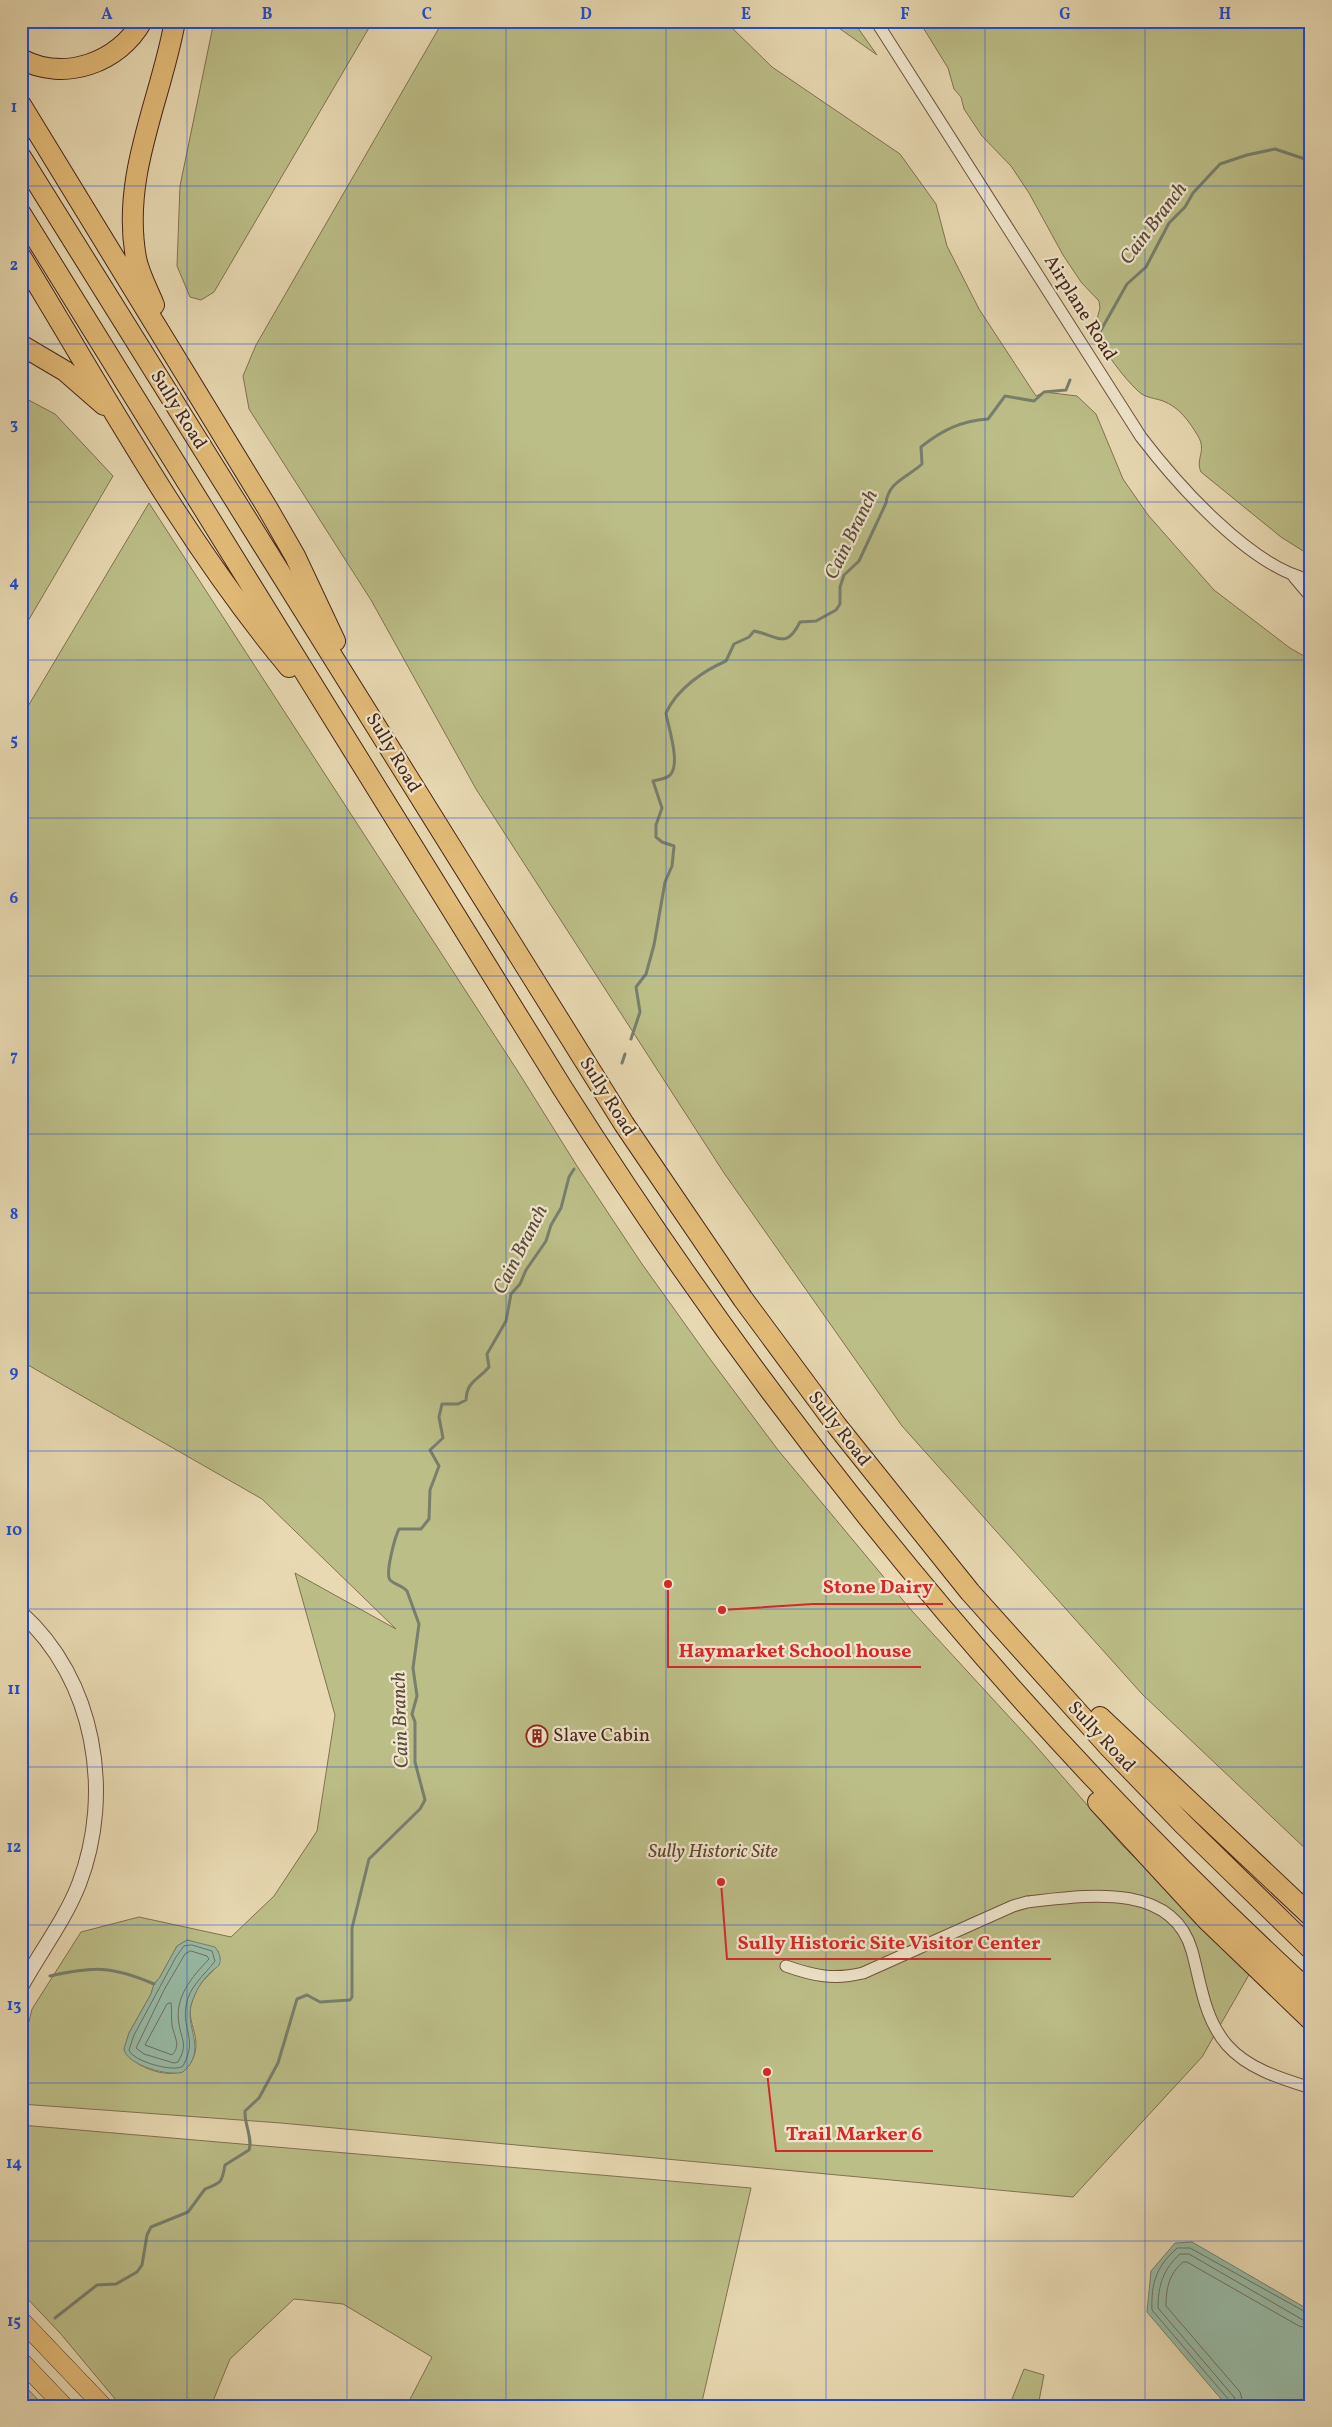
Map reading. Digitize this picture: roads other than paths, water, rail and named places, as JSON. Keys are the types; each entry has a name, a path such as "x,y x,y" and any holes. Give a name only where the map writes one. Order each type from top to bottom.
{"highway":[{"path":"21,59 40,67 54,69 68,69 93,64 105,59 125,45 142,21"},
{"path":"173,356 137,260 133,215 136,171 175,21"},
{"path":"21,105 268,509 294,556 382,736"},
{"name":"Sully Road","path":"21,157 624,1124 682,1213 837,1426 970,1592 1092,1728 1177,1818 1311,1949"},
{"name":"Sully Road","path":"21,214 592,1134 702,1298 775,1398 864,1514 1034,1714 1178,1866 1311,1993"},
{"path":"21,257 198,548 221,581 343,735"},
{"path":"21,345 65,371 120,419"},
{"path":"970,1592 1019,1628 1114,1732 1311,1916"},
{"path":"1034,1714 1086,1789 1206,1919 1311,2020"}],"main road":[{"path":"21,2320 103,2406"},
{"path":"21,2361 64,2406"}],"street":[{"name":"Airplane Road","path":"876,21 1141,437 1162,464 1202,508 1242,542 1294,577 1311,597"},
{"name":"Airplane Road","path":"1294,577 1311,580"},
{"path":"21,1613 40,1630 78,1693 94,1747 95,1797 93,1834 78,1886 21,1987"},
{"path":"786,1966 824,1978 844,1977 863,1972 1007,1908 1027,1902 1113,1896 1146,1902 1167,1913 1182,1929 1191,1949 1204,2002 1214,2026 1227,2045 1253,2066 1274,2076 1311,2088"}],"water":[{"path":"187,1940 215,1947 220,1956 220,1963 201,1983 192,2002 190,2020 195,2046 194,2055 183,2072 169,2073 140,2065 127,2055 124,2049 129,2033 151,1994 154,1984 160,1977 177,1946"},
{"path":"1192,2242 1311,2311 1311,2406 1227,2406 1147,2312 1151,2271 1175,2243"}],"waterway":[{"name":"Cain Branch","path":"1096,339 1127,284 1146,267 1169,223 1185,207 1193,193 1220,164 1247,155 1275,149 1305,159 1311,169"},
{"name":"Cain Branch","path":"631,1039 640,1012 636,987 646,974 654,945 665,882 672,866 674,846 662,842 656,837 656,825 662,808 653,781 663,779 673,771 674,755 666,713 671,704 692,682 708,670 726,661 734,644 749,637 754,631 776,638 786,638 795,631 800,622 816,621 836,610 840,604 840,587 844,575 859,561 886,503 890,490 922,464 921,447 952,427 988,419 1005,396 1034,401 1044,392 1066,390 1070,380"},
{"name":"Cain Branch","path":"622,1063 625,1054"},
{"name":"Cain Branch","path":"55,2318 97,2285 116,2284 137,2272 142,2265 147,2235 151,2227 188,2212 205,2189 220,2182 225,2165 249,2150 250,2141 245,2111 259,2098 278,2063 297,1999 307,1995 320,2002 350,2000 352,1997 352,1928 369,1859 420,1809 425,1800 415,1762 415,1722 412,1714 417,1696 413,1668 419,1624 407,1591 390,1580 389,1570 393,1547 399,1529 421,1529 429,1519 430,1490 439,1466 430,1450 443,1438 439,1417 442,1404 458,1404 466,1400 468,1389 489,1367 487,1354 506,1321 511,1294 520,1284 526,1270 546,1241 551,1225 561,1208 569,1177 574,1169"},
{"path":"50,1976 91,1969 114,1971 154,1984"}],"place":[{"name":"Haymarket School house","path":"668,1584"},
{"name":"Stone Dairy","path":"722,1610"},
{"name":"Slave Cabin","path":"537,1736"},
{"name":"Sully Historic Site Visitor Center","path":"721,1882"},
{"name":"Trail Marker 6","path":"767,2072"}],"park label":[{"name":"Sully Historic Site","path":"713,1852"}]}
